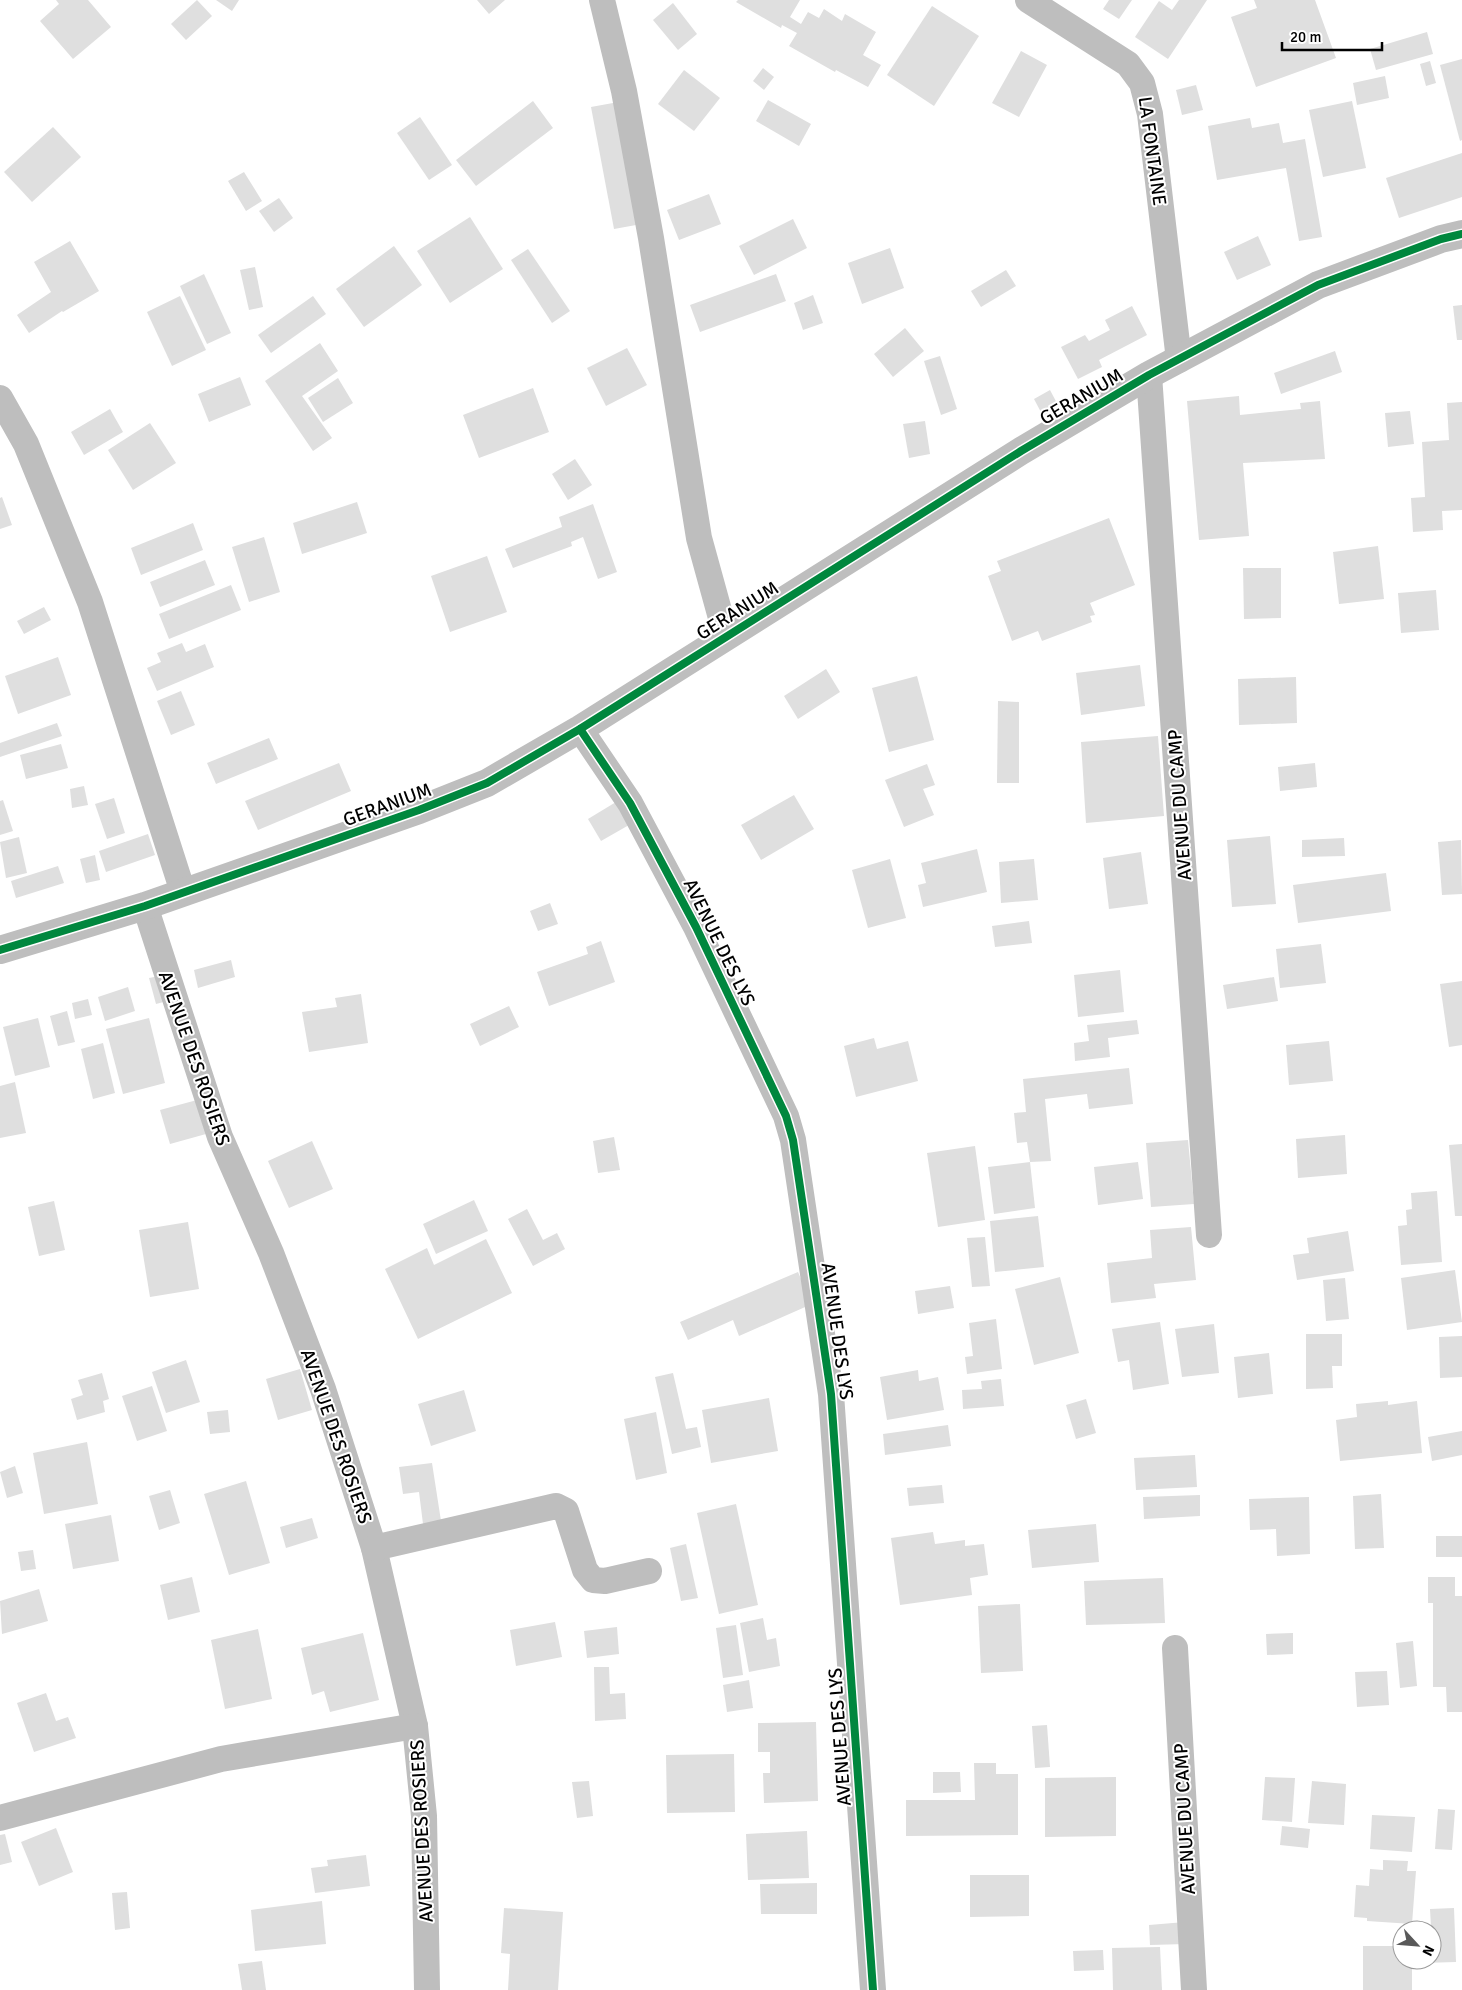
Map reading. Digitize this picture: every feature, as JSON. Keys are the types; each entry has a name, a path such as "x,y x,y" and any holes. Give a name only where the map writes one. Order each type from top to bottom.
{"street":[{"path":"602,0 624,91 651,238 699,538 726,636"},
{"name":"LA FONTAINE","path":"1028,0 1128,64 1142,83 1150,114 1179,360"},
{"name":"GERANIUM","path":"0,950 145,906 419,810 487,783 580,728 1021,450 1149,375 1318,285 1441,239 1462,234"},
{"name":"AVENUE DU CAMP","path":"1149,375 1209,1235"},
{"path":"0,398 26,444 90,602 183,892"},
{"name":"AVENUE DES LYS","path":"580,728 630,802 696,927 786,1116 793,1140 831,1394 873,1990"},
{"name":"AVENUE DES ROSIERS","path":"145,906 214,1119 271,1253 323,1389 374,1548 415,1726 424,1816 427,1990"},
{"path":"374,1548 556,1506 566,1511 585,1570 593,1580 605,1581 649,1571"},
{"name":"AVENUE DU CAMP","path":"1175,1648 1194,1990"},
{"path":"0,1818 221,1758 415,1726"}],"building":[{"path":"56,0 88,0 111,27 73,59 40,21 59,4"},
{"path":"197,0 212,16 186,40 171,24"},
{"path":"216,0 239,0 232,11"},
{"path":"477,0 505,0 489,14"},
{"path":"738,0 800,0 790,17 801,24 808,12 819,18 824,9 842,21 845,14 876,32 863,55 881,65 868,87 836,70 835,72 789,46 797,33 782,25 781,28 736,2"},
{"path":"1109,0 1132,0 1119,19 1103,9"},
{"path":"1179,0 1207,0 1168,59 1135,37 1159,1 1172,10"},
{"path":"1254,0 1315,0 1336,58 1256,87 1231,17 1257,8"},
{"path":"673,3 697,34 678,50 653,20"},
{"path":"932,6 979,36 934,106 887,75"},
{"path":"1427,32 1433,54 1376,70 1370,49"},
{"path":"1021,51 1047,65 1019,117 992,103"},
{"path":"1462,59 1462,140 1460,141 1440,65"},
{"path":"1430,61 1436,83 1426,86 1420,64"},
{"path":"763,68 774,77 764,90 753,81"},
{"path":"684,70 720,98 694,131 658,104"},
{"path":"1385,76 1389,98 1357,105 1353,83"},
{"path":"1196,85 1203,110 1182,115 1176,90"},
{"path":"768,100 811,124 799,146 756,121"},
{"path":"533,101 553,128 476,186 456,160"},
{"path":"624,101 647,223 614,229 591,107"},
{"path":"1352,101 1366,168 1323,177 1309,110"},
{"path":"420,117 452,165 429,180 397,133"},
{"path":"1250,118 1252,128 1279,123 1283,143 1305,139 1322,237 1299,241 1286,168 1217,180 1208,126"},
{"path":"53,127 81,157 32,202 4,172"},
{"path":"1462,153 1462,197 1399,218 1386,178"},
{"path":"244,172 262,201 246,211 228,181"},
{"path":"709,194 721,224 679,240 667,210"},
{"path":"279,198 293,218 274,232 259,211"},
{"path":"470,217 503,269 450,303 417,251"},
{"path":"793,219 807,248 754,275 739,246"},
{"path":"1258,236 1271,265 1237,280 1224,252"},
{"path":"70,241 99,291 62,311 29,333 17,315 51,292 34,262"},
{"path":"394,246 422,285 364,327 336,289"},
{"path":"890,248 904,288 862,304 848,263"},
{"path":"528,249 570,311 552,323 511,260"},
{"path":"255,267 263,307 249,310 240,270"},
{"path":"1006,270 1016,286 981,307 971,291"},
{"path":"204,274 231,333 207,344 180,286"},
{"path":"776,274 786,301 700,332 690,305"},
{"path":"813,295 823,323 803,330 794,303"},
{"path":"180,296 206,350 172,366 147,312"},
{"path":"313,296 326,314 271,353 258,335"},
{"path":"1462,305 1462,340 1457,340 1453,306"},
{"path":"1132,306 1147,335 1099,360 1102,367 1078,379 1061,347 1085,335 1089,341 1110,330 1105,320"},
{"path":"905,328 924,351 893,377 874,354"},
{"path":"320,343 338,371 302,396 332,438 313,451 265,381"},
{"path":"627,348 647,385 606,406 587,368"},
{"path":"1335,351 1342,372 1281,394 1274,373"},
{"path":"940,356 957,409 941,415 924,361"},
{"path":"240,377 251,405 209,422 198,394"},
{"path":"338,378 353,403 323,422 308,398"},
{"path":"533,388 549,432 479,458 463,415"},
{"path":"1050,390 1059,407 1043,416 1034,399"},
{"path":"1239,396 1240,415 1301,409 1300,403 1320,401 1325,459 1243,463 1249,536 1199,540 1187,401"},
{"path":"1462,402 1462,510 1442,511 1443,530 1413,532 1411,498 1425,497 1422,442 1449,440 1447,403"},
{"path":"110,409 123,432 84,455 71,432"},
{"path":"1410,411 1414,444 1388,447 1385,413"},
{"path":"925,421 930,454 909,458 903,424"},
{"path":"150,423 176,463 133,490 108,450"},
{"path":"575,459 592,485 568,500 552,474"},
{"path":"2,497 12,525 0,529 0,498"},
{"path":"357,502 367,533 302,554 293,523"},
{"path":"593,504 617,572 598,579 583,537 571,542 572,546 513,568 505,549 562,527 559,517"},
{"path":"1109,518 1135,585 1090,603 1095,615 1090,616 1092,622 1042,641 1038,631 1012,641 988,576 1001,571 997,561"},
{"path":"193,523 203,550 141,575 131,548"},
{"path":"264,537 280,592 249,602 232,547"},
{"path":"1378,546 1384,599 1339,604 1333,552"},
{"path":"487,556 507,612 450,632 431,576"},
{"path":"205,560 215,585 160,607 150,582"},
{"path":"1243,568 1281,568 1281,618 1244,619"},
{"path":"231,585 241,610 169,639 159,614"},
{"path":"1436,590 1439,630 1401,633 1398,593"},
{"path":"44,607 51,620 24,634 17,621"},
{"path":"182,643 186,652 205,644 214,667 157,691 147,668 161,662 157,653"},
{"path":"58,657 71,695 18,714 5,676"},
{"path":"1140,665 1145,706 1081,715 1076,673"},
{"path":"826,669 840,692 798,719 784,696"},
{"path":"917,676 934,740 889,752 872,688"},
{"path":"1296,677 1297,723 1239,725 1238,679"},
{"path":"181,691 195,725 171,735 157,701"},
{"path":"998,701 1019,702 1019,783 997,783"},
{"path":"57,723 62,736 0,757 0,743"},
{"path":"1158,736 1164,816 1086,823 1081,742"},
{"path":"269,738 278,759 216,784 207,763"},
{"path":"61,744 68,768 26,779 20,755"},
{"path":"339,763 351,791 258,830 245,801"},
{"path":"1315,763 1317,787 1280,791 1278,767"},
{"path":"927,764 935,785 923,789 934,815 904,827 885,780"},
{"path":"84,786 88,805 72,808 70,789"},
{"path":"794,795 814,829 761,860 741,825"},
{"path":"114,798 125,833 107,839 95,804"},
{"path":"3,800 13,831 0,835 0,801"},
{"path":"616,802 629,825 601,841 588,819"},
{"path":"148,834 155,855 106,872 99,851"},
{"path":"1270,836 1276,904 1232,907 1227,840"},
{"path":"19,837 27,873 6,878 0,842"},
{"path":"1344,838 1345,856 1302,857 1302,840"},
{"path":"1461,840 1462,894 1442,895 1438,842"},
{"path":"977,849 987,892 923,907 918,885 926,883 921,863"},
{"path":"1141,852 1148,904 1109,909 1103,858"},
{"path":"95,855 100,880 86,883 80,859"},
{"path":"890,859 906,918 868,928 852,870"},
{"path":"1034,859 1038,900 1001,903 999,862"},
{"path":"58,866 64,883 16,898 11,881"},
{"path":"1386,873 1391,911 1298,923 1293,885"},
{"path":"550,903 558,924 538,931 530,911"},
{"path":"1029,921 1032,943 995,947 992,926"},
{"path":"601,941 615,982 549,1006 537,972 588,954 586,947"},
{"path":"1321,944 1326,983 1280,988 1276,949"},
{"path":"231,960 235,977 198,988 194,970"},
{"path":"1120,970 1124,1012 1078,1017 1074,975"},
{"path":"164,975 171,1000 156,1004 149,978"},
{"path":"1274,977 1278,1001 1227,1009 1223,985"},
{"path":"1462,981 1462,1045 1449,1047 1440,984"},
{"path":"128,987 135,1011 105,1021 98,997"},
{"path":"361,994 368,1043 309,1052 302,1012 337,1007 335,998"},
{"path":"88,999 92,1015 75,1019 72,1003"},
{"path":"509,1006 519,1027 480,1046 470,1024"},
{"path":"67,1011 75,1042 58,1046 50,1016"},
{"path":"38,1018 50,1067 15,1076 3,1027"},
{"path":"149,1018 165,1083 123,1094 106,1029"},
{"path":"1137,1020 1139,1034 1108,1038 1110,1057 1075,1061 1074,1043 1089,1041 1087,1025"},
{"path":"874,1038 877,1049 908,1041 918,1081 856,1097 844,1046"},
{"path":"1329,1041 1333,1081 1289,1085 1286,1045"},
{"path":"103,1043 115,1093 93,1099 81,1049"},
{"path":"1129,1068 1133,1104 1089,1109 1087,1094 1045,1099 1051,1161 1030,1162 1027,1142 1017,1143 1014,1113 1026,1112 1023,1079"},
{"path":"15,1082 26,1133 0,1138 0,1086"},
{"path":"197,1100 206,1134 170,1144 160,1110"},
{"path":"1345,1135 1347,1174 1298,1178 1296,1139"},
{"path":"614,1137 620,1170 598,1173 593,1141"},
{"path":"1188,1140 1194,1204 1151,1207 1146,1143"},
{"path":"312,1141 333,1189 289,1208 268,1161"},
{"path":"1462,1144 1462,1216 1455,1216 1449,1145"},
{"path":"975,1146 985,1220 938,1227 927,1153"},
{"path":"1030,1162 1035,1208 994,1214 988,1167"},
{"path":"1138,1162 1143,1199 1098,1205 1094,1167"},
{"path":"1437,1191 1442,1262 1401,1265 1398,1226 1407,1225 1406,1210 1412,1209 1411,1193"},
{"path":"474,1200 488,1231 436,1254 423,1224"},
{"path":"54,1201 65,1250 39,1256 28,1207"},
{"path":"527,1209 543,1240 557,1233 565,1249 533,1266 508,1219"},
{"path":"1038,1216 1044,1267 995,1272 990,1221"},
{"path":"188,1222 199,1289 150,1297 139,1230"},
{"path":"1191,1227 1196,1280 1154,1284 1156,1298 1111,1303 1107,1263 1152,1258 1150,1230"},
{"path":"1348,1231 1354,1271 1297,1280 1293,1255 1309,1253 1307,1238"},
{"path":"985,1237 990,1286 972,1287 967,1238"},
{"path":"486,1239 512,1293 418,1339 385,1269 427,1248 434,1265"},
{"path":"1455,1270 1462,1322 1407,1330 1401,1278"},
{"path":"798,1272 812,1304 739,1336 733,1320 688,1340 680,1322"},
{"path":"1060,1277 1079,1353 1034,1365 1015,1289"},
{"path":"1345,1278 1349,1319 1326,1321 1323,1280"},
{"path":"950,1286 954,1308 918,1314 915,1291"},
{"path":"996,1319 1002,1369 967,1374 965,1357 973,1356 969,1323"},
{"path":"1160,1322 1169,1384 1133,1390 1129,1360 1118,1362 1112,1329"},
{"path":"1214,1324 1219,1373 1182,1377 1175,1329"},
{"path":"1306,1334 1342,1334 1342,1366 1332,1366 1333,1388 1306,1389"},
{"path":"1462,1336 1462,1377 1440,1378 1439,1337"},
{"path":"1269,1353 1273,1394 1238,1398 1234,1357"},
{"path":"186,1360 200,1402 166,1413 152,1372"},
{"path":"300,1369 312,1410 278,1420 266,1379"},
{"path":"918,1370 919,1381 938,1377 944,1410 887,1420 880,1377"},
{"path":"102,1373 109,1399 103,1401 105,1412 77,1420 71,1399 83,1395 78,1380"},
{"path":"673,1373 686,1429 697,1427 701,1447 672,1454 655,1377"},
{"path":"1001,1379 1004,1406 963,1409 962,1390 982,1389 981,1381"},
{"path":"152,1386 167,1431 137,1441 122,1396"},
{"path":"464,1390 476,1431 431,1446 418,1404"},
{"path":"769,1398 778,1451 711,1463 702,1410"},
{"path":"1086,1399 1096,1433 1076,1439 1066,1405"},
{"path":"1388,1401 1388,1405 1417,1401 1422,1453 1340,1461 1336,1420 1357,1417 1356,1404"},
{"path":"228,1410 230,1432 210,1434 207,1412"},
{"path":"656,1412 667,1473 636,1480 624,1419"},
{"path":"948,1425 951,1446 885,1455 883,1434"},
{"path":"1462,1431 1462,1455 1432,1461 1428,1437"},
{"path":"87,1442 98,1504 44,1514 33,1453"},
{"path":"1195,1455 1197,1487 1136,1490 1134,1458"},
{"path":"432,1463 441,1521 423,1524 419,1492 403,1494 399,1467"},
{"path":"15,1466 23,1493 7,1498 0,1472"},
{"path":"246,1481 270,1563 229,1575 204,1494"},
{"path":"942,1485 944,1503 909,1506 907,1488"},
{"path":"170,1490 180,1523 159,1530 149,1496"},
{"path":"1381,1494 1384,1548 1355,1549 1353,1496"},
{"path":"1200,1495 1200,1516 1144,1519 1143,1497"},
{"path":"1309,1497 1310,1554 1277,1556 1276,1529 1250,1530 1249,1499"},
{"path":"736,1504 758,1605 719,1614 697,1513"},
{"path":"111,1515 119,1561 73,1569 65,1524"},
{"path":"312,1518 318,1538 286,1548 280,1527"},
{"path":"1096,1524 1099,1562 1032,1568 1028,1530"},
{"path":"933,1532 935,1544 965,1540 965,1546 984,1544 988,1575 970,1578 972,1595 900,1605 891,1538"},
{"path":"1436,1536 1462,1536 1462,1557 1436,1557"},
{"path":"686,1544 698,1598 681,1601 670,1548"},
{"path":"33,1550 36,1569 21,1571 18,1552"},
{"path":"192,1577 200,1612 168,1620 160,1585"},
{"path":"1428,1577 1455,1577 1455,1596 1462,1596 1462,1712 1447,1712 1446,1687 1433,1687 1433,1603 1428,1603"},
{"path":"1163,1578 1165,1623 1086,1625 1084,1581"},
{"path":"39,1589 48,1621 2,1634 0,1601"},
{"path":"1020,1604 1023,1671 981,1673 978,1606"},
{"path":"763,1618 767,1640 776,1638 780,1666 749,1672 740,1623"},
{"path":"555,1622 562,1657 516,1666 510,1630"},
{"path":"736,1625 743,1675 723,1678 716,1628"},
{"path":"617,1627 619,1654 587,1658 584,1631"},
{"path":"258,1629 272,1699 225,1709 211,1640"},
{"path":"363,1633 379,1700 330,1712 324,1691 312,1695 301,1648"},
{"path":"1293,1633 1293,1654 1267,1655 1266,1634"},
{"path":"1413,1641 1417,1686 1400,1688 1396,1643"},
{"path":"594,1667 609,1667 610,1694 625,1693 626,1719 595,1721"},
{"path":"1387,1671 1389,1705 1357,1707 1355,1672"},
{"path":"749,1680 753,1708 727,1712 723,1685"},
{"path":"46,1693 56,1721 68,1717 76,1738 34,1752 17,1703"},
{"path":"816,1722 818,1801 764,1803 763,1773 770,1773 770,1752 758,1752 758,1723"},
{"path":"1047,1725 1050,1767 1035,1768 1032,1726"},
{"path":"734,1754 735,1812 667,1813 666,1755"},
{"path":"974,1763 996,1763 996,1774 1018,1774 1018,1835 906,1836 906,1800 975,1800"},
{"path":"933,1772 960,1772 961,1792 933,1793"},
{"path":"1116,1777 1116,1836 1045,1837 1045,1778"},
{"path":"1265,1777 1295,1778 1292,1822 1262,1820"},
{"path":"589,1781 593,1816 577,1818 572,1782"},
{"path":"1312,1781 1346,1784 1344,1825 1308,1823"},
{"path":"1438,1809 1455,1810 1452,1850 1435,1849"},
{"path":"1372,1815 1415,1817 1412,1852 1370,1849"},
{"path":"1282,1826 1310,1829 1308,1848 1280,1845"},
{"path":"56,1828 73,1872 39,1886 21,1842"},
{"path":"807,1831 809,1878 748,1880 746,1834"},
{"path":"5,1834 12,1862 0,1865 0,1835"},
{"path":"366,1855 370,1886 315,1893 311,1868 328,1866 327,1860"},
{"path":"1383,1860 1408,1861 1407,1871 1416,1871 1412,1920 1392,1920 1392,1923 1367,1921 1367,1918 1354,1917 1356,1885 1369,1886 1370,1869 1383,1870"},
{"path":"970,1875 1029,1875 1029,1916 970,1917"},
{"path":"817,1883 817,1914 761,1914 760,1884"},
{"path":"127,1892 130,1928 115,1930 112,1893"},
{"path":"322,1901 326,1944 255,1951 251,1910"},
{"path":"504,1908 563,1912 558,1990 508,1990 510,1954 501,1953"},
{"path":"1454,1908 1456,1962 1442,1962 1442,1920 1431,1920 1430,1909"},
{"path":"1185,1922 1186,1944 1150,1945 1149,1925"},
{"path":"1363,1946 1392,1946 1392,1970 1412,1970 1412,1990 1363,1990"},
{"path":"1160,1947 1162,1990 1113,1990 1112,1948"},
{"path":"1103,1950 1104,1970 1074,1971 1073,1951"},
{"path":"262,1961 266,1990 242,1990 238,1964"}],"cycle path":[{"path":"0,950 145,906 419,810 487,783 580,729 1021,451 1149,375 1318,285 1441,239 1462,234"},
{"path":"580,729 630,803 696,927 786,1116 793,1140 831,1394 873,1990"}]}
